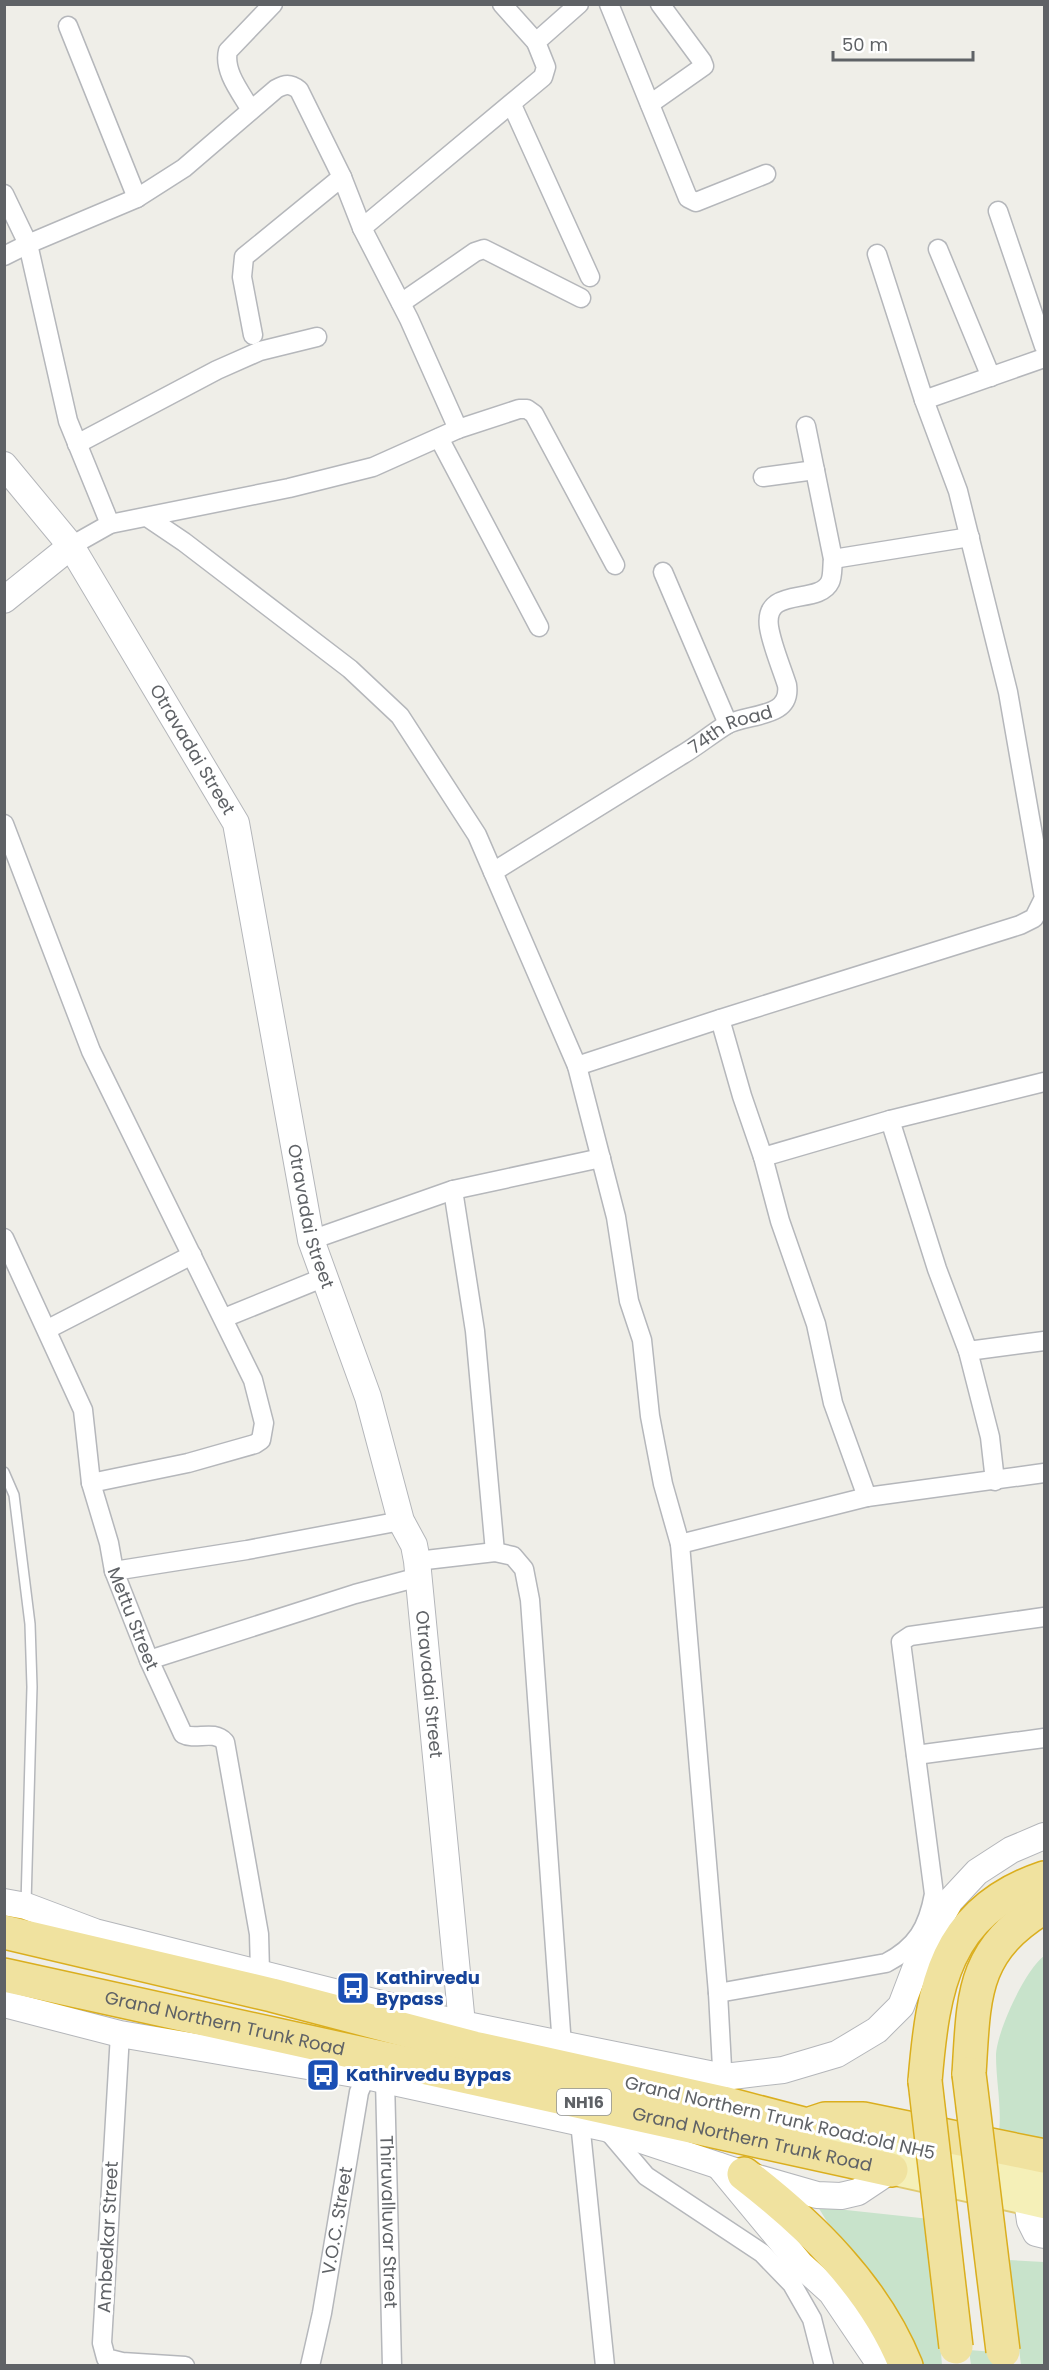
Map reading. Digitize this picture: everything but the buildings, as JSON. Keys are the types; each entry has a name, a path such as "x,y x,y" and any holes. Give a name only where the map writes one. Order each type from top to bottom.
{"highway":[{"path":"957,2356 925,2081 930,2024 940,1979 958,1940 990,1905 1027,1884 1044,1878"},
{"path":"1004,2358 969,2074 973,2009 977,1990 990,1956 1001,1940 1013,1928 1044,1907"},
{"name":"Grand Northern Trunk Road","path":"4,1932 266,1983"},
{"name":"Grand Northern Trunk Road","path":"4,1975 891,2170"},
{"name":"Grand Northern Trunk Road:old NH5","path":"266,1983 474,2048 723,2090 807,2125"},
{"path":"807,2125 825,2119 863,2119 1044,2156"},
{"path":"731,2170 792,2212 853,2277 881,2313 906,2366"}],"main road":[{"name":"Grand Northern Trunk Road:old NH5","path":"807,2125 1039,2195"},
{"name":"Grand Northern Trunk Road","path":"891,2170 1039,2195"}],"street":[{"path":"251,110 226,61 228,51 273,4"},
{"path":"362,228 543,77 546,68 536,42 502,4"},
{"path":"536,42 579,4"},
{"path":"609,4 691,201 696,202 766,174"},
{"path":"650,104 704,66 660,4"},
{"path":"68,26 137,198"},
{"path":"4,256 137,198 184,168 276,89 284,85 292,85 299,90 342,177 362,228 401,303 458,429"},
{"path":"512,105 590,277"},
{"path":"253,335 242,277 244,257 342,177"},
{"path":"4,194 28,244 68,421 110,524"},
{"path":"998,211 1044,346"},
{"path":"401,303 476,252 484,249 581,298"},
{"path":"938,249 991,377"},
{"path":"578,1066 1020,925 1034,918 1044,898 1008,692 958,491 924,400 876,254"},
{"path":"77,444 217,370 260,351 316,337"},
{"path":"924,400 1044,358"},
{"path":"4,600 71,546 110,524 289,488 373,467 458,429 519,409 527,409 534,414 615,565"},
{"name":"74th Road","path":"493,872 684,754 728,724 773,711 784,705 788,695 787,685 769,625 771,613 778,603 787,598 816,593 826,588 831,580 833,559 806,426"},
{"path":"439,438 539,627"},
{"name":"Otravadai Street","path":"4,465 71,546 236,824 311,1240 368,1397 401,1521 414,1545 462,2024"},
{"path":"763,477 815,470"},
{"path":"147,518 184,542 350,669 400,716 477,835 578,1066 616,1217 629,1300 642,1340 650,1416 663,1484 680,1544 718,1993 723,2090"},
{"path":"833,559 970,537"},
{"path":"663,572 728,724"},
{"path":"4,824 91,1051 253,1380 264,1423 261,1440 255,1444 188,1463 91,1483"},
{"path":"720,1019 742,1096 763,1157 780,1221 816,1324 833,1403 867,1497"},
{"path":"763,1157 890,1120 1044,1082"},
{"path":"890,1120 937,1269 968,1351 990,1437 995,1481"},
{"path":"311,1240 453,1190 601,1158"},
{"path":"453,1190 475,1331 495,1552"},
{"name":"Mettu Street","path":"4,1238 48,1329 83,1410 91,1483 109,1544 114,1571 149,1660 183,1734 188,1736 216,1735 225,1742 260,1934 266,1983"},
{"path":"48,1329 192,1254"},
{"path":"224,1318 325,1277"},
{"path":"968,1351 1044,1341"},
{"path":"680,1544 867,1497 1044,1473"},
{"path":"114,1571 247,1550 401,1521"},
{"path":"149,1660 355,1594 418,1569 495,1552 513,1556 524,1569 530,1600 562,2046"},
{"path":"718,1993 886,1963 899,1956 920,1937 931,1913 934,1894 901,1642 910,1636 1044,1617"},
{"path":"916,1755 1044,1738"},
{"path":"15,1904 95,1932 266,1983 562,2046 723,2090 837,2054 877,2030 901,2006 922,1951 950,1901 977,1872 1011,1850 1044,1836"},
{"path":"4,2004 120,2034 375,2078 580,2122 817,2195 841,2196 858,2192 891,2170"},
{"name":"Ambedkar Street","path":"120,2034 102,2343 106,2358 122,2362 185,2366"},
{"name":"V.O.C. Street","path":"310,2366 322,2313 359,2092 375,2078"},
{"name":"Thiruvalluvar Street","path":"375,2078 392,2366"},
{"path":"580,2122 605,2366"},
{"path":"605,2128 646,2176 762,2253 792,2284 812,2319 824,2366"},
{"path":"731,2170 801,2265 831,2292 881,2366"},
{"path":"1039,2195 1030,2221 1036,2233 1044,2235"}],"lane":[{"path":"4,1472 14,1495 30,1624 32,1687 15,1904"}],"green space":[{"path":"1044,1956 1044,2150 998,2139 1000,2108 996,2055 1001,2031 1013,2002 1029,1974"},
{"path":"818,2207 930,2219 942,2365 916,2365"},
{"path":"1008,2260 1044,2262 1044,2365 1021,2365"},
{"path":"969,2350 995,2352 996,2365 971,2365"}],"place":[{"name":"Kathirvedu Bypass","path":"353,1988"},
{"name":"Kathirvedu Bypas","path":"323,2075"}]}
